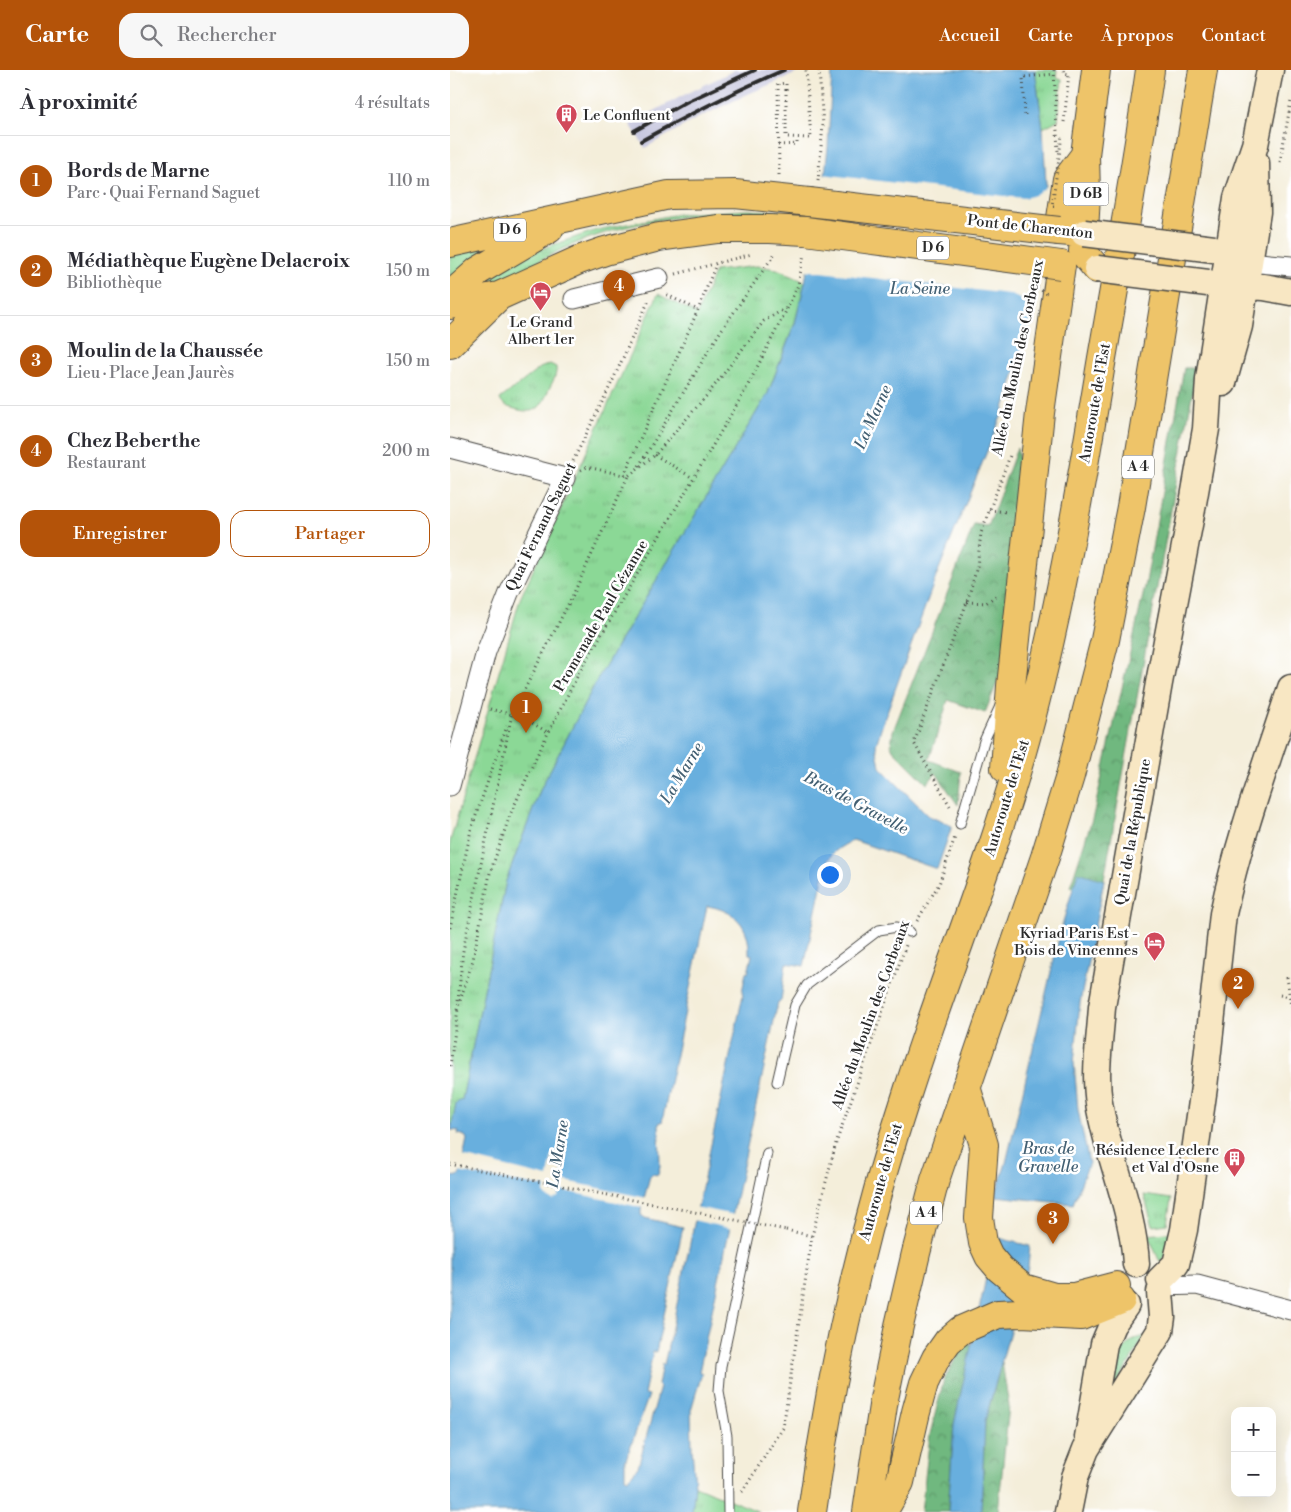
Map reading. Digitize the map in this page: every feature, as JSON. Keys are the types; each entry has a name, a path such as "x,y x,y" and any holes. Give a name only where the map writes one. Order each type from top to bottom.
{"main road":[{"name":"D 6B","path":"1074,243 1086,194 1078,143 1096,70"},
{"path":"1142,70 1145,103"},
{"name":"Autoroute de l’Est","path":"812,1512 831,1389 864,1240 908,1089 999,830 1021,757 1051,638 1083,473 1150,70"},
{"name":"A 4","path":"867,1512 884,1399 916,1253 935,1180 1046,858 1088,712 1105,640 1118,578 1203,70"},
{"name":"Quai de la République","path":"1136,1264 1132,1229 1099,1102 1099,1044 1106,988 1159,683 1206,429 1239,326 1226,285 1237,198 1256,145 1270,70"},
{"name":"Pont de Charenton","path":"570,217 669,195 735,194 809,202 1074,243 1226,285 1291,292"},
{"path":"450,296 478,271 570,217"},
{"name":"D 6","path":"450,243 570,217"},
{"name":"Pont de Charenton","path":"499,296 578,260 604,251 659,237 726,229 770,229 1074,243 1231,254"},
{"path":"999,830 1011,686 1040,413 1047,366 1074,243"},
{"path":"450,344 499,296"},
{"name":"D 6","path":"450,305 499,296"},
{"path":"966,1087 984,1145 980,1218 983,1243 989,1256 1000,1269 1023,1288 1054,1297 1121,1297 1140,1308 1146,1307 1157,1298 1160,1286 1176,1264 1184,1230 1228,890 1291,688"},
{"path":"1068,1512 1075,1477 1086,1449 1160,1331 1162,1317 1160,1286 1154,1269 1142,1264 1136,1264 1124,1269 1119,1274 1121,1297 1104,1344 1086,1449"},
{"path":"882,1512 900,1482 924,1383 936,1358 948,1341 961,1330 998,1314 1021,1313 1081,1316 1121,1297"}],"street":[{"path":"1231,254 1291,266"},
{"path":"574,299 657,283"},
{"path":"450,448 565,478"},
{"name":"Quai Fernand Saguet","path":"450,786 486,652 505,601 565,478"},
{"path":"1160,1286 1197,1285 1291,1310"}],"lane":[{"path":"960,824 984,741 1011,686"},
{"path":"777,1082 795,1005 807,985 879,930 897,927 910,932"},
{"path":"728,1512 727,1436 719,1391 721,1366 767,1153"}],"path":[{"path":"779,175 778,84 786,83 786,137 811,138 806,70"},
{"path":"1064,70 1064,73 1069,74 1078,143 1052,206 1074,243"},
{"path":"1025,115 1023,77 1054,74"},
{"path":"778,145 797,144 797,138"},
{"path":"639,467 720,332 778,250"},
{"path":"657,283 716,263 753,254"},
{"name":"Promenade Paul Cézanne","path":"450,1066 458,1010 463,951 512,714 573,595 698,310 716,263"},
{"path":"657,283 698,310"},
{"name":"Quai Fernand Saguet","path":"565,478 613,380 657,283"},
{"name":"Promenade Paul Cézanne","path":"458,1010 473,960 490,873 510,815 539,751 580,672 746,389 798,285"},
{"name":"Allée du Moulin des Corbeaux","path":"1044,301 1046,292"},
{"path":"565,478 586,467 626,475 655,455 708,394 764,321 788,307"},
{"name":"Allée du Moulin des Corbeaux","path":"739,1497 783,1428 812,1236 836,1143 910,932 940,884 960,824 914,744 967,602 977,567 981,532 1014,446"},
{"path":"655,455 694,478"},
{"path":"484,708 512,714 549,733"},
{"path":"450,927 471,830 512,714"},
{"path":"1287,977 1291,1007"},
{"path":"1280,995 1290,997"},
{"path":"450,1164 812,1236"}],"shaded area":[{"path":"735,70 804,70 696,119 645,148 630,124"}],"green space":[{"path":"1035,70 1057,70 1056,77 1062,79 1058,120 1043,128"},
{"path":"748,210 782,212 782,215 703,215 624,227 562,249 504,278 480,287 498,270 532,252 597,230 678,214"},
{"path":"547,225 450,280 450,252"},
{"path":"757,266 777,269 805,282 795,322 768,393 598,678 541,788 506,881 462,1100 456,1104 452,1125 450,1125 450,842 520,599 658,294 697,314 715,271"},
{"path":"550,364 556,367 555,375 541,405 533,410 522,411 502,403 500,399 540,368"},
{"path":"1184,368 1194,368 1194,384 1100,901 1070,887 1093,816 1146,582"},
{"path":"1017,448 1021,469 1003,668 985,713 948,700 929,760 961,772 958,805 936,773 927,784 893,750 891,745 893,731 974,525 988,527"},
{"path":"1144,1195 1171,1199 1167,1224 1153,1226"},
{"path":"1174,1232 1163,1262 1159,1260 1148,1235"},
{"path":"1145,1336 1106,1402 1110,1352 1120,1351 1134,1339"},
{"path":"966,1341 972,1345 954,1424 948,1512 921,1512 930,1434 944,1379"},
{"path":"1002,1362 1009,1406 998,1512 981,1512 985,1421"},
{"path":"695,1486 760,1512 692,1512"}],"water":[{"path":"832,70 1035,70 1043,128 1046,184 1033,313 1003,412 937,574 876,745 880,767 929,816 952,826 937,869 853,840 837,850 826,864 804,966 786,963 781,1001 778,1002 699,1372 702,1373 691,1410 695,1486 692,1512 450,1512 450,1177 458,1176 460,1173 467,1139 465,1136 458,1134 459,1131 451,1130 456,1103 462,1100 506,881 541,788 598,678 768,393 795,323 805,282 825,174","holes":["707,906 717,908 732,915 743,927 747,935 749,954 752,955 748,973 746,972 743,995 664,1365 662,1364 658,1385 660,1387 638,1467 628,1479 625,1478 625,1462 649,1395 644,1394 653,1352 656,1352 683,1227 645,1218 641,1215 641,1210 650,1176 652,1174 658,1175 660,1166 659,1123 662,1122"]},
{"name":"Bras de Gravelle","path":"1078,872 1104,880 1080,1003 1074,1063 1078,1110 1089,1163 1073,1204 995,1196 1006,1163 1062,925"},
{"path":"995,1237 1030,1246 1028,1267 985,1421 981,1512 948,1512 954,1424"}],"pier":[{"path":"822,174 1025,198 1037,194 1048,185 1034,318 1029,307 1020,299 1009,294 804,270"},
{"path":"556,1153 561,1154 564,1158 561,1180 647,1198 644,1208 560,1190 558,1197 553,1200 544,1193 545,1187 458,1172 462,1156 548,1177 552,1155"},
{"path":"695,1207 735,1215 732,1229 693,1220"}],"railway":[{"path":"634,131 686,102 755,70"},
{"path":"641,141 748,86 784,70"}],"place":[{"name":"Le Confluent","path":"567,134"},
{"name":"Chez Beberthe","path":"619,311"},
{"name":"Le Grand Albert 1er","path":"541,312"},
{"name":"Bords de Marne","path":"526,733"},
{"name":"Kyriad Paris Est - Bois de Vincennes","path":"1154,961"},
{"name":"Médiathèque Eugène Delacroix","path":"1238,1009"},
{"name":"Résidence Leclerc et Val d'Osne","path":"1235,1178"},
{"name":"Moulin de la Chaussée","path":"1053,1244"}],"water label":[{"name":"La Seine","path":"920,289"},
{"name":"La Marne","path":"873,417"},
{"name":"La Marne","path":"682,773"},
{"name":"La Marne","path":"558,1154"}]}
